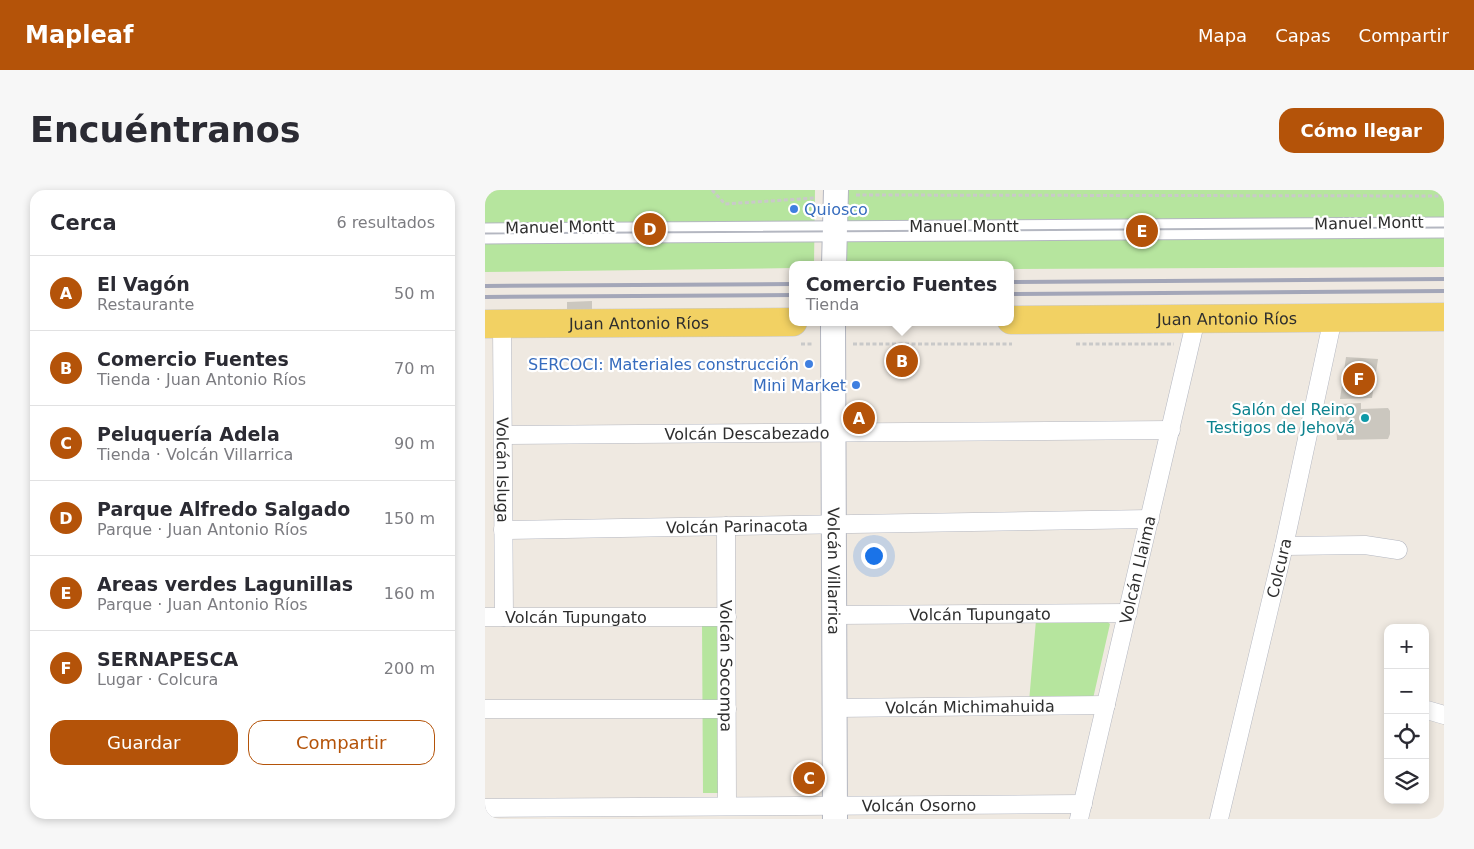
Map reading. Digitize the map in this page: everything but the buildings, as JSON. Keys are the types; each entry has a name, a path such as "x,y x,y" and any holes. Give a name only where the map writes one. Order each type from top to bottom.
{"main road":[{"name":"Juan Antonio Ríos","path":"1016,332 1193,331 1333,318 1444,317"},
{"name":"Juan Antonio Ríos","path":"494,324 794,333"}],"street":[{"path":"834,261 836,193"},
{"name":"Colcura","path":"1219,819 1284,546 1333,318"},
{"name":"Volcán Isluga","path":"494,324 503,435 504,617"},
{"name":"Volcán Llaima","path":"1081,811 1193,331"},
{"name":"Volcán Villarrica","path":"833,333 835,812"},
{"name":"Volcán Descabezado","path":"503,435 833,431 1171,430"},
{"name":"Volcán Parinacota","path":"503,530 1150,519"},
{"name":"Volcán Socompa","path":"726,526 727,806"},
{"path":"1284,546 1365,545 1398,550"},
{"name":"Volcán Tupungato","path":"834,615 1127,613"},
{"name":"Volcán Tupungato","path":"485,617 727,617"},
{"name":"Volcán Michimahuida","path":"835,708 1106,705"},
{"path":"485,709 727,709"},
{"path":"1429,711 1444,715"},
{"name":"Volcán Osorno","path":"491,812 580,813 727,806 835,812 1081,811"}],"lane":[{"name":"Manuel Montt","path":"485,239 834,231 1444,222"},
{"name":"Manuel Montt","path":"485,228 1444,233"}],"path":[{"path":"712,190 725,204 836,193 1444,196"},
{"path":"1072,344 1193,331"},
{"path":"794,333 1016,332"}],"green space":[{"path":"485,190 815,190 814,261 789,261 789,268 485,272"},
{"path":"842,190 1444,190 1444,267 1014,269 1014,261 841,261"},
{"path":"1103,618 1110,624 1092,703 1029,702 1036,620"},
{"path":"702,623 718,623 720,793 703,793"}],"railway":[{"path":"1014,282 1444,279"},
{"path":"485,286 789,284"},
{"path":"1014,294 1444,291"},
{"path":"485,297 789,295"}],"place":[{"name":"Quiosco","path":"794,209"},
{"name":"Parque Alfredo Salgado","path":"650,229"},
{"name":"Areas verdes Lagunillas","path":"1142,231"},
{"name":"Comercio Fuentes","path":"902,361"},
{"name":"SERCOCI: Materiales construcción","path":"809,364"},
{"name":"SERNAPESCA","path":"1359,379"},
{"name":"Mini Market","path":"856,385"},
{"name":"El Vagón","path":"859,418"},
{"name":"Salón del Reino Testigos de Jehová","path":"1365,418"},
{"name":"Peluquería Adela","path":"809,778"}]}
